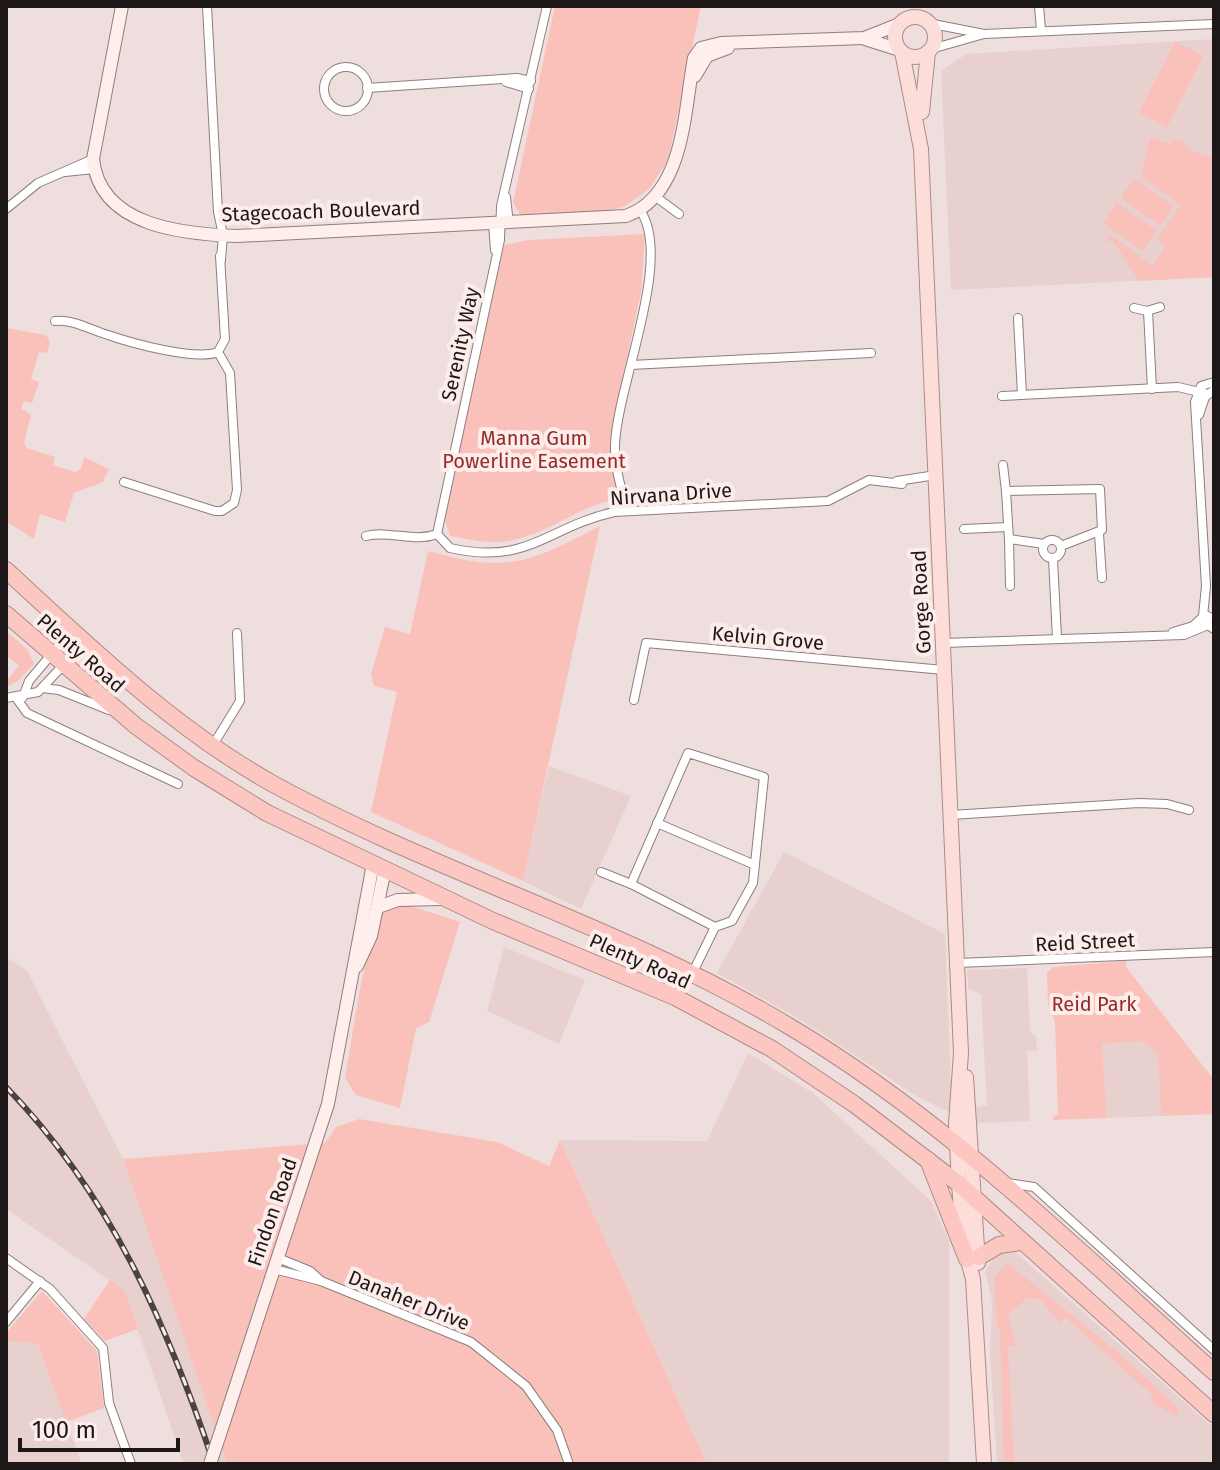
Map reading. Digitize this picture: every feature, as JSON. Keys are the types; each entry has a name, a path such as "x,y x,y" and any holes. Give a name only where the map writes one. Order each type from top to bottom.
{"highway":[{"name":"Plenty Road","path":"6,570 77,637 213,745 273,783 387,841 692,975 787,1025 973,1157 1214,1372"},
{"name":"Plenty Road","path":"6,614 127,718 232,792 379,867 512,929 675,997 741,1030 843,1096 959,1184 1214,1414"},
{"name":"Findon Road","path":"379,867 387,841"},
{"path":"928,1160 973,1258 999,1245 1022,1242"}],"main road":[{"path":"925,16 934,33 930,51 912,57 901,51 896,39 904,17 925,16"},
{"name":"Gorge Road","path":"901,51 921,149"},
{"name":"Gorge Road","path":"930,51 921,149 958,963 961,1053 957,1144 959,1184 973,1258"},
{"name":"Gorge Road","path":"961,1053 977,1200 973,1258"},
{"path":"973,1258 984,1464"}],"street":[{"path":"6,209 24,192 57,173 94,164 122,6"},
{"path":"207,6 225,339 218,352"},
{"name":"Serenity Way","path":"437,534 547,6"},
{"path":"1039,6 1041,30"},
{"path":"925,16 984,34"},
{"path":"864,38 904,17"},
{"path":"930,51 984,34 1214,24"},
{"path":"627,511 615,443 651,248 637,212 656,197 669,175 689,89 708,50 747,44 864,38 901,51"},
{"path":"347,67 360,72 367,88 361,104 346,110 330,104 324,90 331,73 347,67"},
{"path":"367,88 506,82 530,85"},
{"name":"Stagecoach Boulevard","path":"94,164 106,193 133,217 154,224 220,235 614,219 637,212"},
{"path":"656,197 679,214"},
{"path":"1134,308 1148,311 1160,307"},
{"path":"1148,311 1152,389"},
{"path":"1018,318 1022,395"},
{"path":"55,321 201,355 218,352"},
{"path":"124,482 215,511 229,508 234,503 237,490 230,373 218,352"},
{"path":"631,365 871,353"},
{"path":"943,643 1172,632 1210,621 1197,393 1202,385 1214,382"},
{"path":"1002,396 1181,388 1197,393 1211,392"},
{"path":"1199,416 1211,392"},
{"path":"1003,465 1010,586"},
{"path":"1202,469 1214,468"},
{"name":"Nirvana Drive","path":"366,536 386,533 420,539 437,534 450,548 504,553 535,546 596,517 627,511 828,501 869,480 897,483 936,475"},
{"path":"1006,491 1095,487 1102,496 1104,522 1099,534 1102,578"},
{"path":"964,529 1008,527"},
{"path":"1061,546 1099,534"},
{"path":"1009,539 1044,544 1052,540 1061,546"},
{"path":"1044,544 1043,553 1053,559"},
{"path":"1053,559 1061,553 1061,546"},
{"path":"1053,559 1057,638"},
{"path":"213,745 240,701 237,633"},
{"path":"42,688 58,660 77,637"},
{"path":"20,698 29,681 58,660 77,637"},
{"name":"Kelvin Grove","path":"634,700 646,643 944,670"},
{"path":"6,698 20,698 42,688 68,693 127,718"},
{"path":"20,698 33,716 178,784"},
{"path":"631,884 688,753 764,777 753,883 732,921 715,927 692,975"},
{"path":"951,815 1139,803 1167,804 1189,810"},
{"path":"657,823 755,865"},
{"name":"Findon Road","path":"355,969 369,942 378,907 379,867"},
{"name":"Findon Road","path":"210,1464 328,1104 355,969 359,929 379,867"},
{"path":"601,872 715,927"},
{"path":"378,907 398,900 449,899"},
{"name":"Reid Street","path":"958,963 1214,952"},
{"name":"Plenty Road","path":"1002,1182 1034,1187 1214,1350"},
{"path":"6,1258 40,1281 103,1348 109,1403 131,1464"},
{"name":"Danaher Drive","path":"276,1264 310,1271 321,1281 471,1342 526,1386 557,1430 569,1464"},
{"path":"6,1322 40,1281"},
{"path":"1147,1290 1157,1322"}],"shaded area":[{"path":"1214,39 1214,277 951,290 941,71 966,54"},
{"path":"549,766 631,796 581,909 523,881"},
{"path":"784,852 945,934 952,1113 918,1097 801,1020 717,973"},
{"path":"504,947 585,980 559,1044 487,1011"},
{"path":"6,957 27,971 123,1159 227,1464 184,1464 124,1290 6,1209"},
{"path":"1027,968 1030,1032 1036,1036 1037,1051 1027,1051 1030,1121 976,1123 974,1107 987,1106 981,995 968,988 967,970"},
{"path":"1144,1041 1158,1055 1161,1116 1107,1118 1102,1044"},
{"path":"748,1053 813,1093 931,1201 949,1241 949,1464 707,1464 560,1140 707,1141"},
{"path":"1014,1251 1214,1428 1214,1464 997,1464 990,1353 992,1301 985,1272 996,1253"},
{"path":"6,1341 38,1344 82,1464 6,1464"}],"green space":[{"path":"555,6 701,6 668,160 649,189 625,206 604,212 521,216 513,203"},
{"path":"1175,42 1203,56 1167,127 1139,112"},
{"path":"1150,138 1172,144 1174,139 1187,143 1186,148 1214,159 1214,277 1139,281 1112,239 1103,245 1111,235 1152,266 1166,246 1157,239 1181,205 1141,176"},
{"path":"1134,178 1174,207 1160,226 1121,198"},
{"path":"1117,203 1157,231 1143,251 1103,223"},
{"name":"Manna Gum Powerline Easement","path":"645,234 641,292 611,433 618,499 588,508 516,540 487,542 450,536 444,517 504,245 529,240"},
{"path":"6,328 46,335 50,342 47,353 39,352 31,379 39,382 32,403 24,401 21,408 31,415 24,443 27,448 55,457 53,465 75,472 81,469 84,457 109,469 103,482 74,493 65,522 40,514 34,539 6,521"},
{"path":"600,526 523,881 371,812 397,692 374,686 371,674 385,627 410,634 428,551 478,562 517,561 554,549"},
{"path":"6,631 28,650 34,664 18,681 6,687 6,681 19,666 6,655"},
{"path":"405,904 460,922 429,1022 416,1028 400,1108 356,1095 345,1078 359,993 376,930 384,911"},
{"name":"Reid Park","path":"1126,961 1126,967 1214,1080 1214,1114 1161,1116 1158,1055 1144,1041 1102,1044 1107,1118 1053,1120 1053,1116 1058,1115 1055,1022 1048,1005 1047,973 1053,967"},
{"path":"359,1119 497,1142 549,1166 560,1140 707,1464 227,1464 123,1159 325,1143 336,1127"},
{"path":"1007,1263 1127,1360 1178,1408 1178,1416 1151,1403 1152,1395 1065,1317 1060,1323 1040,1299 1027,1298 1008,1315 1016,1345 1008,1347 1014,1464 1004,1464 1000,1328 997,1328 994,1278"},
{"path":"110,1280 124,1290 138,1329 105,1341 84,1319"},
{"path":"42,1291 97,1351 104,1408 66,1422 38,1344 6,1341 6,1333"}],"railway":[{"path":"6,1087 76,1171 131,1263 176,1361 214,1464"}]}
